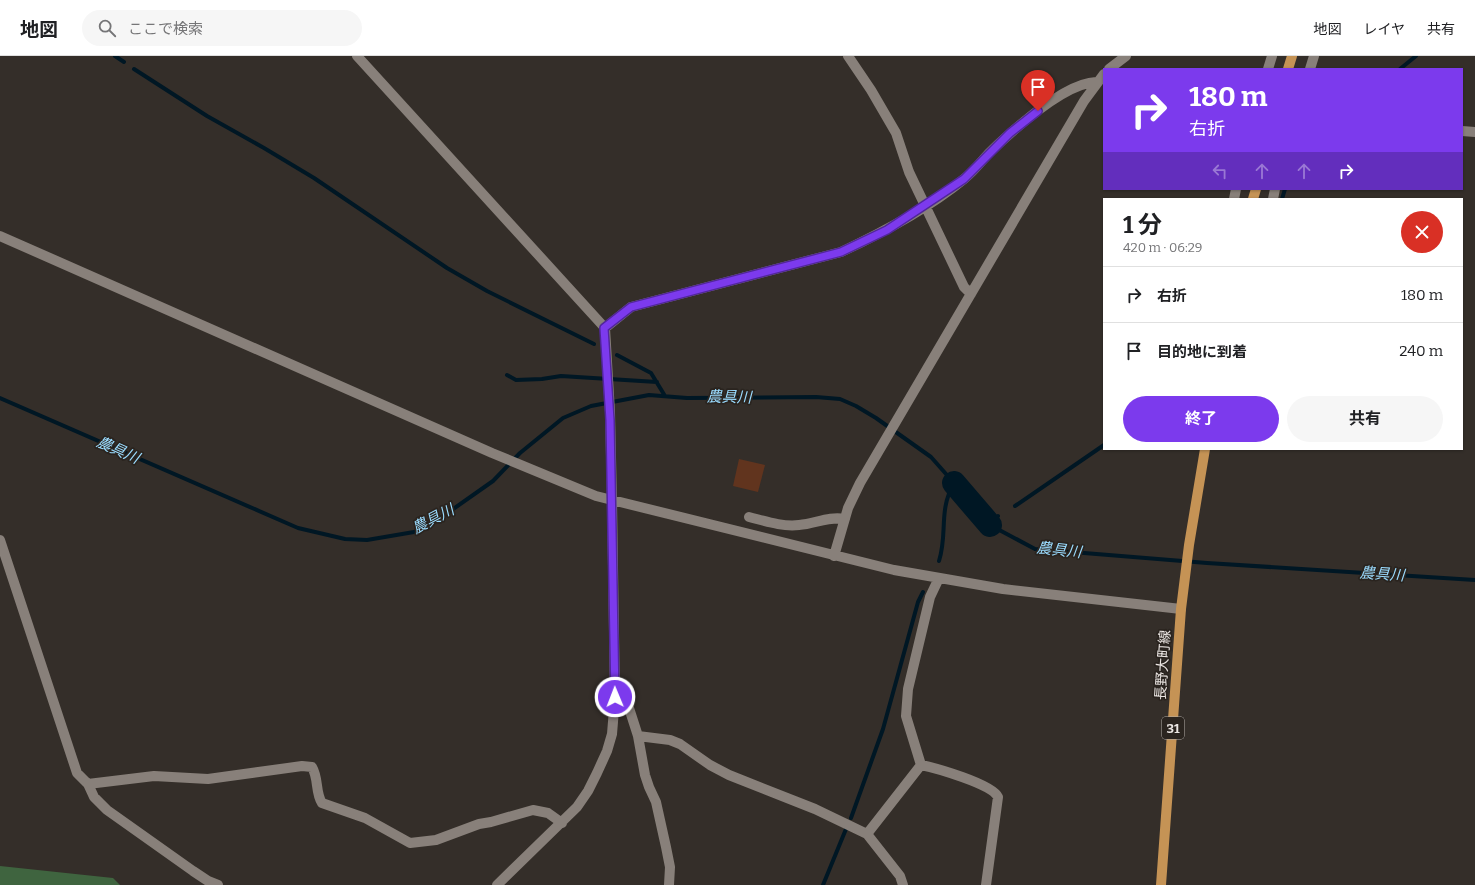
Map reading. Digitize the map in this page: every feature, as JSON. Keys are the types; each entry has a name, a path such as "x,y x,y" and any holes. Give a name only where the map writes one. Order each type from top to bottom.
{"main road":[{"path":"1288,68 1292,56"},
{"name":"長野大町線","path":"1161,885 1181,609 1189,545 1205,450"}],"street":[{"path":"357,56 604,328 610,412 612,501 615,697 612,734 607,751 588,791 562,823 497,885"},
{"path":"848,56 871,90 896,133 909,172 964,287 971,294"},
{"path":"1110,68 1126,56"},
{"path":"1268,68 1272,56"},
{"path":"1310,68 1314,56"},
{"path":"834,556 845,519 860,484 1096,82 1103,75"},
{"path":"604,328 631,307 841,252 887,230 964,179 1010,133 1055,99 1082,85 1096,82"},
{"path":"1463,132 1475,132"},
{"path":"0,236 526,468 566,485 612,501 894,570 1003,589 1181,609"},
{"path":"749,517 788,526 812,524 834,517 845,519"},
{"path":"0,540 77,773 88,784 89,790 94,797 107,810 193,871 208,881 218,885"},
{"path":"921,765 906,716 908,689 930,597 939,578"},
{"path":"615,697 625,702 629,708 638,736 645,775 656,802 666,847 670,867 670,885"},
{"path":"638,736 670,740 680,744 710,765 729,775 815,809 867,834 900,876 903,885"},
{"path":"867,834 921,765"},
{"path":"921,765 955,775 996,792 998,797 986,885"},
{"path":"88,784 154,776 208,779 302,766 312,767 316,773 318,798 322,804 365,818 410,843 436,840 479,824 533,810 548,813 562,823"}],"green space":[{"path":"0,866 113,878 120,885 0,885"}],"building":[{"path":"739,459 765,465 758,492 733,486"}],"waterway":[{"path":"115,56 124,62"},
{"path":"1401,68 1416,56"},
{"path":"134,69 207,116 314,178 447,268 487,291 594,344"},
{"path":"1282,198 1285,190"},
{"path":"617,355 651,373 665,396"},
{"path":"507,375 516,380 542,379 561,376 657,382"},
{"name":"農具川","path":"0,398 298,528 345,539 367,540 414,532 439,519 493,481 520,453 563,418 591,406 649,395 687,398 816,397 840,399 856,406 876,418 931,457 954,483 946,503 942,551 939,561"},
{"path":"1015,506 1103,446"},
{"name":"農具川","path":"954,483 990,525"},
{"name":"農具川","path":"998,516 990,525 1035,549 1207,563 1475,580"},
{"path":"851,818 883,729 918,602 923,592"},
{"path":"823,885 846,829"}],"route":[{"path":"615,697 610,420 604,328 631,307 841,252 887,230 964,179 1010,133 1038,111"}]}
